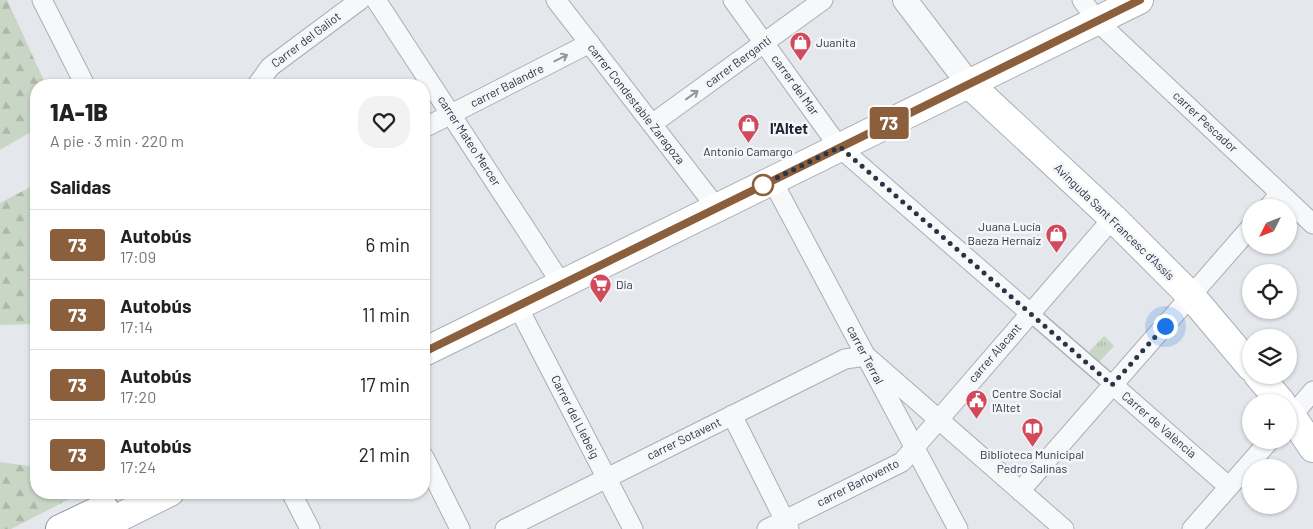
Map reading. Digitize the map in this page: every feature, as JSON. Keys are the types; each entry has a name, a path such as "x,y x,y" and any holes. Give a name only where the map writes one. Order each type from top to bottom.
{"main road":[{"path":"430,349 969,84 1090,10 1140,0"},
{"name":"Avinguda Sant Francesc d’Assís","path":"969,84 1112,218 1192,297 1242,356"},
{"path":"1265,384 1273,394"},
{"path":"1297,425 1313,448"},
{"path":"100,518 126,499"},
{"path":"60,529 100,518 151,499"}],"street":[{"path":"42,0 82,79"},
{"name":"Carrer del Galiot","path":"262,79 270,67 360,0"},
{"name":"carrer Mateo Mercer","path":"376,0 428,79"},
{"name":"carrer Condestable Zaragoza","path":"556,0 716,208"},
{"name":"carrer del Mar","path":"733,0 840,147"},
{"name":"carrer Bergantí","path":"652,124 823,0"},
{"path":"905,0 969,84"},
{"name":"carrer Pescador","path":"1090,10 1313,224"},
{"name":"carrer Balandre","path":"430,125 590,43"},
{"name":"carrer Mateo Mercer","path":"430,82 561,283"},
{"name":"Carrer de València","path":"840,147 1229,487"},
{"name":"carrer Terral","path":"772,180 958,529"},
{"path":"1275,199 1280,193"},
{"name":"carrer Alacant","path":"936,420 1112,218"},
{"path":"1020,491 1242,238"},
{"name":"Carrer del Llebeig","path":"517,305 633,529"},
{"path":"866,356 936,420 1064,529"},
{"name":"carrer Sotavent","path":"505,529 845,360 866,356"},
{"path":"1297,405 1313,392"},
{"path":"732,416 787,525"},
{"name":"carrer Barlovento","path":"767,529 787,525 902,462 936,420"},
{"path":"1192,529 1262,449"},
{"path":"430,469 460,529"},
{"path":"295,499 310,529"}],"green space":[{"path":"0,0 7,0 43,79 30,79 30,132 0,150"},
{"path":"30,187 30,324 0,325 0,203"},
{"path":"1104,336 1114,346 1099,362 1089,352"},
{"path":"0,462 30,466 30,499 69,499 11,529 0,529"}],"bus line":[{"name":"73","path":"430,349 546,290 1140,0"}],"place":[{"name":"Juanita","path":"800,62"},
{"name":"Antonio Camargo","path":"748,144"},
{"name":"Juana Lucía Baeza Hernaiz","path":"1057,253"},
{"name":"Dia","path":"600,304"},
{"name":"Centre Social l'Altet","path":"976,420"},
{"name":"Biblioteca Municipal Pedro Salinas","path":"1032,447"}],"district":[{"name":"l'Altet","path":"789,129"}],"route":[{"path":"763,185 758,187 840,147 1112,385 1165,326"}]}
